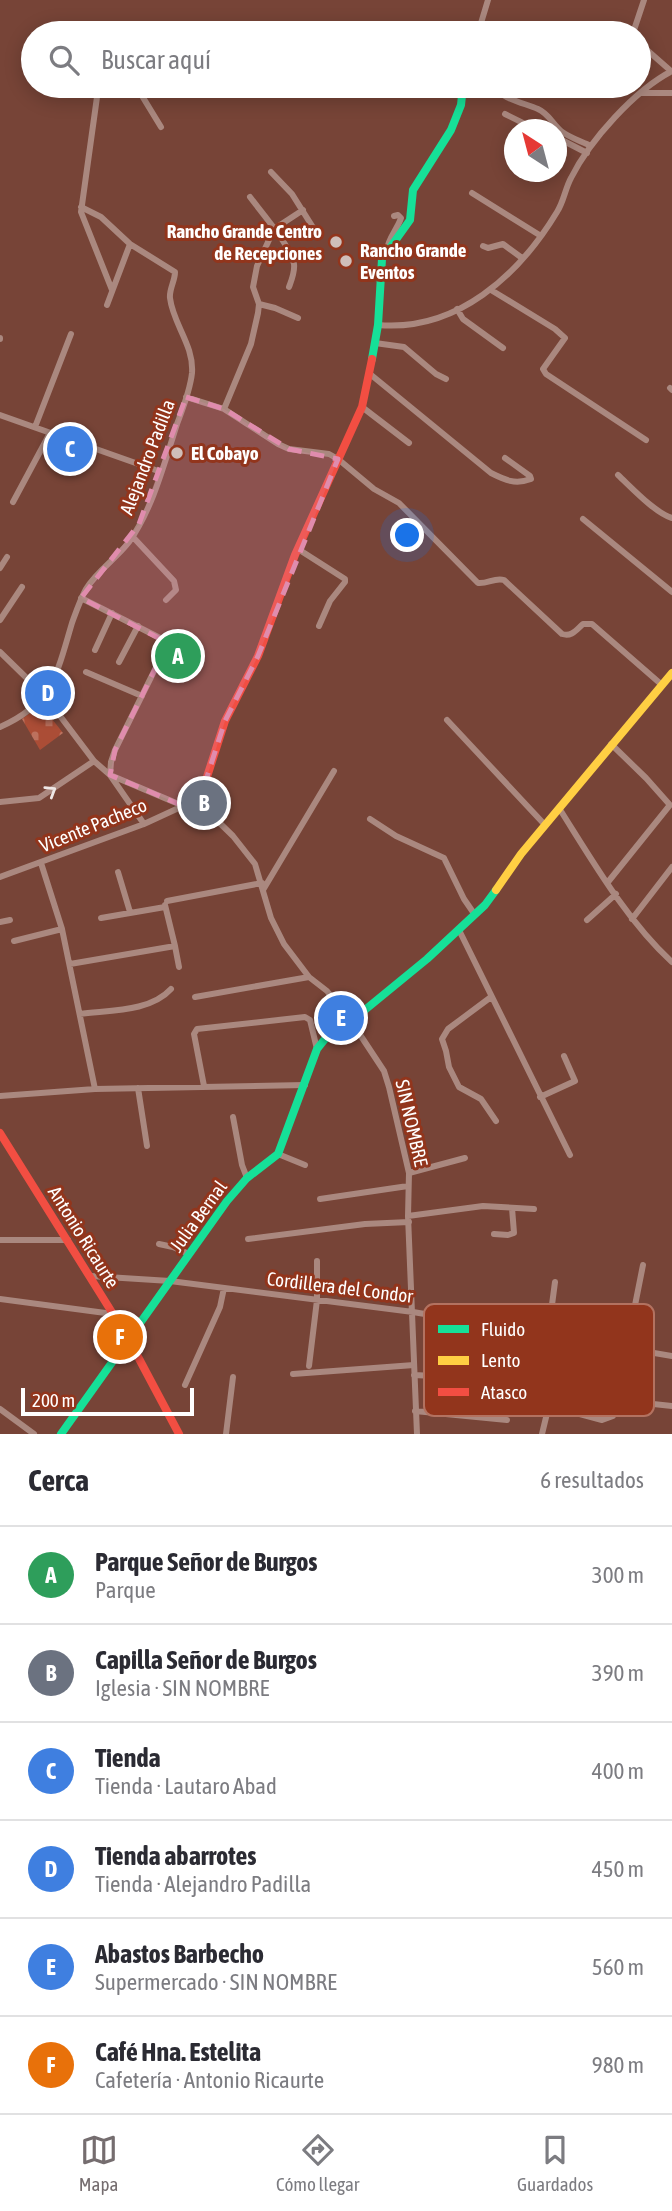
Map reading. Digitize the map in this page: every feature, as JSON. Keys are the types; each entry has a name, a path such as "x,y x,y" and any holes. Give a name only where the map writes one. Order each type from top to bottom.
{"street":[{"path":"482,21 488,0"},
{"path":"638,21 645,0"},
{"path":"651,54 671,71 651,83"},
{"path":"651,93 672,93"},
{"path":"97,98 81,207 82,216 113,290"},
{"path":"143,98 161,127"},
{"path":"196,800 205,783 225,721 258,656 298,549 362,407 378,324 382,259 410,220 413,190 452,130 462,98"},
{"path":"510,98 548,114 565,134 591,146"},
{"path":"378,324 397,325 432,320 472,303 491,290 509,274 541,236 559,209 571,177 591,146 604,128 636,98"},
{"path":"505,114 515,119"},
{"path":"567,143 587,153"},
{"path":"271,172 292,194 314,229"},
{"path":"472,193 541,236"},
{"path":"250,197 274,229 294,264 289,287"},
{"path":"81,207 101,217 130,244 175,272 170,295 172,308 190,350 192,372 186,397"},
{"path":"224,409 251,344 259,304 253,292 255,273 274,229 303,210"},
{"path":"387,250 401,218 394,216"},
{"path":"107,305 130,244"},
{"path":"484,246 488,248 503,244 522,258"},
{"path":"491,290 555,329 565,338 542,369 546,374 646,440"},
{"path":"259,304 298,318"},
{"path":"457,309 463,319 503,348"},
{"path":"35,427 71,334"},
{"path":"375,343 404,347 446,379"},
{"path":"370,374 491,473 510,481 531,479 505,458"},
{"name":"Alejandro Padilla","path":"0,727 12,722 45,695 57,673 81,598 95,577 132,536 150,500 186,397 224,409 278,444 298,451 329,454 338,459"},
{"path":"362,407 409,443"},
{"path":"0,415 161,472"},
{"path":"13,502 50,433"},
{"path":"338,459 374,489 398,503 478,583 499,578 505,580 562,634 572,634 583,624 592,624 662,685"},
{"path":"618,475 652,505 672,518"},
{"path":"583,519 672,592"},
{"path":"132,536 174,581 176,590 166,600"},
{"path":"298,549 345,579 323,612 319,626"},
{"path":"0,568 7,557"},
{"path":"0,620 22,587"},
{"path":"81,598 168,642"},
{"path":"94,650 112,613"},
{"path":"119,662 138,626"},
{"path":"110,775 115,750 172,635"},
{"path":"0,652 45,695 94,761 110,775 144,824"},
{"path":"86,672 142,696"},
{"path":"305,1165 278,1154 317,1049 325,1039 427,959 485,905 521,854 672,673"},
{"path":"447,720 545,825"},
{"path":"608,882 670,805 611,744"},
{"path":"0,802 39,798 94,761"},
{"path":"101,918 165,903 262,886 334,771"},
{"path":"110,775 181,805"},
{"name":"Vicente Pacheco","path":"0,877 144,824 196,800"},
{"name":"SIN NOMBRE","path":"196,800 256,864 271,918 284,944 309,977 327,991 351,1021 384,1071 409,1173 408,1219 417,1434"},
{"path":"559,808 632,919 650,942 672,962"},
{"path":"370,819 397,836 444,858 475,915"},
{"path":"41,863 62,929 95,1089"},
{"path":"632,919 672,867"},
{"path":"118,872 130,912"},
{"path":"587,920 615,894"},
{"path":"165,903 179,967"},
{"path":"0,922 10,920"},
{"path":"14,941 62,929"},
{"path":"459,930 570,1155"},
{"path":"70,964 175,947"},
{"path":"195,997 309,977"},
{"path":"80,1014 145,1005 159,1000 171,989"},
{"path":"491,996 448,1029 442,1039 449,1067 459,1087 481,1099 496,1121"},
{"path":"204,1086 194,1034 197,1029 308,1018 317,1049"},
{"path":"540,1097 575,1081 564,1056"},
{"path":"0,1096 95,1089 304,1084"},
{"path":"138,1088 147,1146"},
{"path":"233,1117 247,1178"},
{"name":"Antonio Ricaurte","path":"0,1133 128,1338 179,1434"},
{"name":"Julia Bernal","path":"61,1434 227,1201 247,1178 278,1154"},
{"path":"409,1173 465,1158"},
{"path":"320,1199 408,1186"},
{"path":"248,1239 408,1219 472,1207 534,1209"},
{"path":"495,1234 508,1236 514,1233 512,1208"},
{"path":"0,1240 68,1241"},
{"path":"159,1244 189,1254"},
{"path":"309,1366 317,1300 317,1261"},
{"path":"635,1304 643,1265"},
{"name":"Cordillera del Condor","path":"91,1276 170,1281 424,1313"},
{"path":"552,1304 555,1282"},
{"path":"185,1385 220,1307 224,1288"},
{"path":"0,1299 113,1314"},
{"name":"Cordillera del Condor","path":"654,1353 672,1356"},
{"path":"293,1374 414,1365"},
{"path":"414,1375 424,1375"},
{"path":"226,1434 233,1377"},
{"path":"654,1404 672,1406"},
{"path":"0,1409 34,1434"},
{"path":"415,1411 424,1412"},
{"path":"466,1416 507,1420"},
{"path":"542,1434 546,1416"},
{"path":"588,1416 602,1420 613,1416"}],"highlighted area":[{"path":"186,397 224,409 289,449 338,459 258,656 225,721 205,783 196,800 181,805 110,775 115,750 168,643 81,598 139,524"}],"green space":[{"path":"41,705 63,733 40,750 22,719"}],"traffic: fast":[{"path":"372,359 378,325 382,259 410,220 413,190 451,130 462,98"},
{"path":"61,1434 227,1201 247,1178 278,1154 317,1049 325,1039 427,959 485,905 496,890"}],"traffic: slow":[{"path":"496,890 521,854 672,673"}],"traffic: jam":[{"path":"196,800 205,783 225,721 258,656 295,555 362,407 372,359"},
{"path":"0,1133 128,1338 179,1434"}],"place":[{"name":"Rancho Grande Centro de Recepciones","path":"336,242"},
{"name":"Rancho Grande Eventos","path":"346,261"},
{"name":"Tienda","path":"70,449"},
{"name":"El Cobayo","path":"177,453"},
{"name":"Parque Señor de Burgos","path":"178,656"},
{"name":"Tienda abarrotes","path":"48,693"},
{"name":"Capilla Señor de Burgos","path":"204,803"},
{"name":"Abastos Barbecho","path":"341,1018"},
{"name":"Café Hna. Estelita","path":"120,1337"}]}
